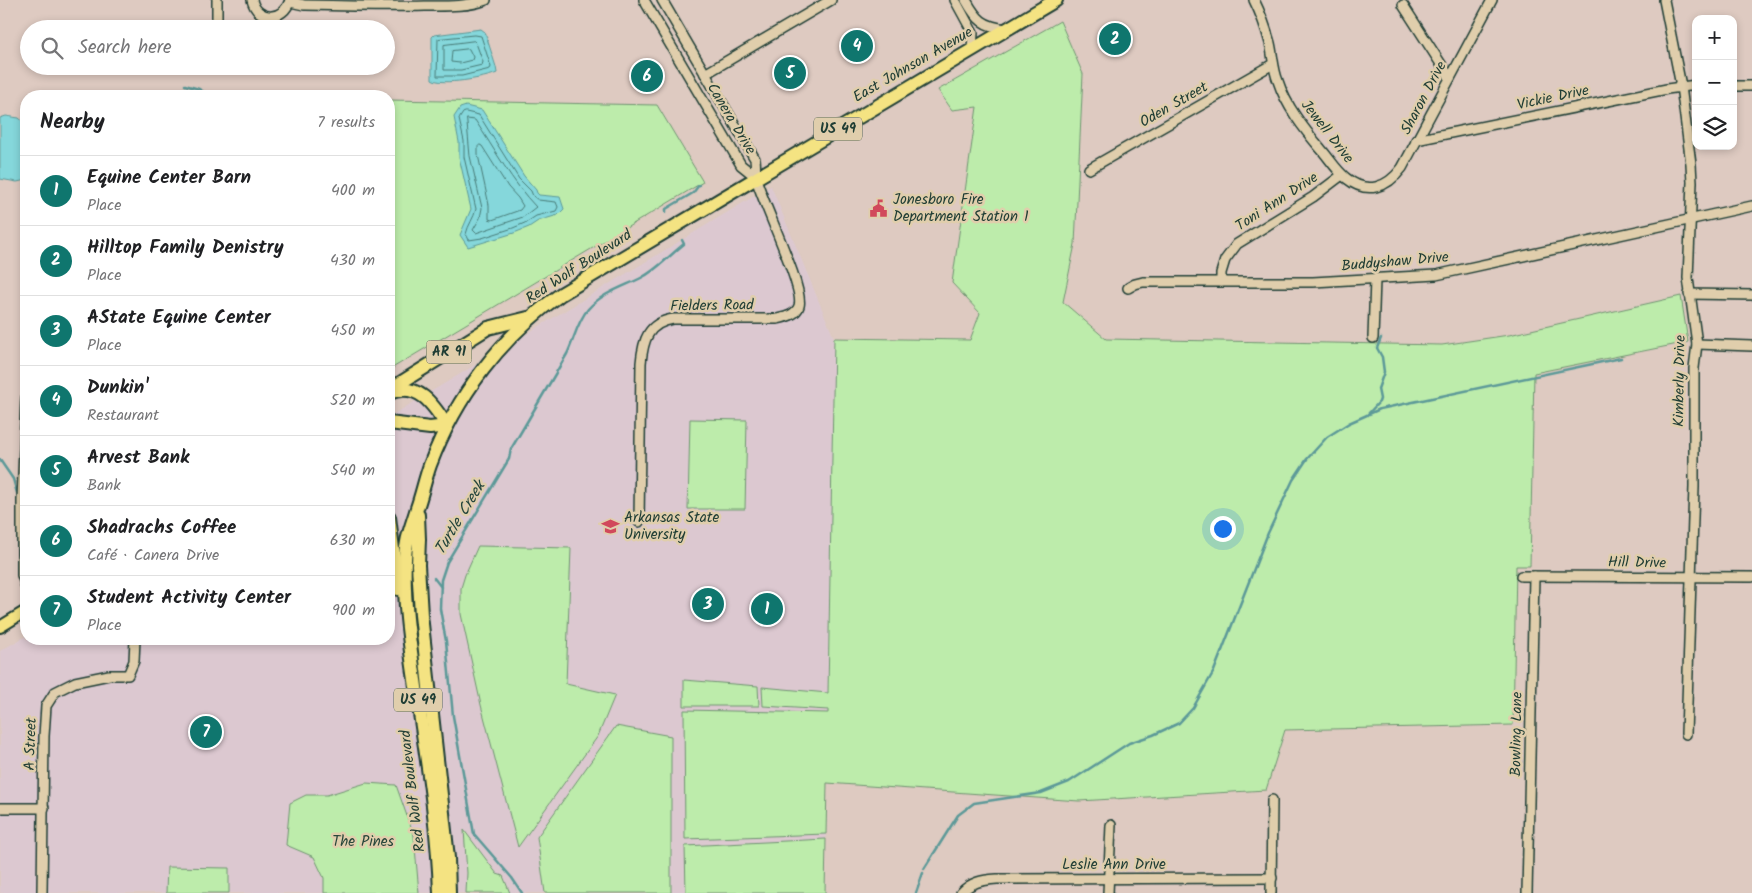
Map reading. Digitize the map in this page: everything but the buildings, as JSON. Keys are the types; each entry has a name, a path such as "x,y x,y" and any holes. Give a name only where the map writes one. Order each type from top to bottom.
{"highway":[{"name":"East Johnson Avenue","path":"658,236 1056,0"},
{"name":"Red Wolf Boulevard","path":"440,893 437,847 427,764 408,628 404,558 408,535 430,464 448,426 484,368 507,339 530,317 561,294 658,236"},
{"name":"AR 91","path":"395,386 488,328 530,317"},
{"path":"395,391 406,390 420,393 439,412 448,426 430,428 395,424"},
{"name":"Red Wolf Boulevard","path":"417,508 421,615 447,849 449,893"},
{"path":"395,564 400,604 408,628"}],"main road":[{"path":"0,627 20,615"}],"street":[{"path":"217,18 218,0"},
{"path":"252,0 255,9 272,17 283,12 290,1 304,5 396,7 446,6 486,0"},
{"name":"Canera Drive","path":"644,0 741,165 756,178"},
{"name":"Canera Drive","path":"662,0 755,159 756,178"},
{"path":"705,74 831,0"},
{"path":"954,0 973,33 972,50"},
{"path":"966,0 978,20 1006,30"},
{"name":"Jewell Drive","path":"1254,0 1265,28 1277,80 1289,106 1307,133 1342,175 1364,186"},
{"name":"Sharon Drive","path":"1364,186 1383,186 1394,179 1402,168 1492,0"},
{"name":"Kimberly Drive","path":"1664,0 1681,86 1692,182 1688,278 1697,344 1694,368 1694,487 1686,734"},
{"path":"1402,2 1450,78"},
{"name":"Oden Street","path":"1089,169 1273,64"},
{"name":"Vickie Drive","path":"1416,140 1692,85"},
{"path":"1737,86 1752,86"},
{"name":"Toni Ann Drive","path":"1221,282 1221,273 1225,260 1237,244 1313,197 1342,175"},
{"name":"Fielders Road","path":"639,522 641,363 642,349 652,328 662,321 672,319 777,319 787,317 796,312 800,305 799,295 790,268 756,178"},
{"name":"Buddyshaw Drive","path":"1128,288 1142,282 1313,282 1450,273 1752,206"},
{"path":"1373,338 1375,279"},
{"path":"1689,294 1752,294"},
{"path":"1697,344 1752,346"},
{"name":"Hill Drive","path":"1522,576 1752,577"},
{"name":"Bowling Lane","path":"1527,893 1534,576"},
{"name":"A Street","path":"44,808 46,706 55,692 75,682 109,675 128,675 134,661 135,645"},
{"path":"1271,893 1272,800"},
{"path":"0,808 44,808 42,893"},
{"path":"1108,893 1111,825"},
{"name":"Leslie Ann Drive","path":"961,893 971,884 986,880 1272,878"}],"shaded area":[{"name":"Arkansas State University","path":"771,186 834,338 825,893 0,893 0,651 20,639 20,645 395,645 395,413"}],"green space":[{"path":"1060,21 1083,74 1075,244 1063,302 1106,339 1442,345 1509,335 1681,296 1688,342 1534,373 1530,566 1516,566 1513,725 1285,730 1266,790 1079,801 827,783 826,834 685,839 684,710 828,713 828,710 763,706 762,687 828,693 834,338 970,340 980,313 952,283 977,107 952,110 938,90"},
{"path":"395,100 657,105 703,182 395,366"},
{"path":"690,419 747,420 745,509 688,509"},
{"path":"478,546 571,548 566,684 615,695 598,736 518,847 481,705 461,614 461,588"},
{"path":"684,680 758,686 759,706 684,706"},
{"path":"616,726 671,736 671,893 545,893 537,837"},
{"name":"The Pines","path":"366,783 396,785 414,836 419,893 324,893 324,878 314,857 286,845 290,803 306,795 327,795"},
{"path":"464,830 497,874 503,876 510,893 466,893 467,873"},
{"path":"826,839 825,893 686,893 685,846"},
{"path":"167,867 229,868 229,893 166,893"}],"water":[{"path":"481,29 485,32 497,73 474,79 444,82 432,79 432,37 434,35"},
{"path":"466,106 482,110 524,176 539,195 560,197 564,209 558,215 538,221 514,233 468,247 460,235 471,209 459,157 459,142 454,117 460,108"},
{"path":"6,116 20,119 20,181 0,179 0,118"}],"waterway":[{"path":"185,85 201,90"},
{"name":"Turtle Creek","path":"666,212 666,209 693,193 699,185"},
{"name":"Turtle Creek","path":"522,893 512,878 474,834 453,716 446,641 440,609 441,580 447,562 509,459 511,449 567,354 584,314 594,303 606,295 652,271 684,244 682,240"},
{"path":"924,869 958,815 974,803 1041,793 1069,782 1129,743 1179,723 1193,708 1214,671 1268,533 1293,480 1307,459 1327,437 1349,423 1367,415 1379,402 1378,389 1384,372 1382,357 1377,348 1381,338"},
{"path":"1369,414 1380,409 1621,358"},
{"path":"0,460 13,479 19,500"},
{"name":"Turtle Creek","path":"434,578 441,587"},
{"path":"916,893 923,873"}],"place":[{"name":"Hilltop Family Denistry","path":"1115,39"},
{"name":"Dunkin'","path":"857,46"},
{"name":"Arvest Bank","path":"790,73"},
{"name":"Shadrachs Coffee","path":"647,76"},
{"name":"Jonesboro Fire Department Station 1","path":"879,209"},
{"name":"Arkansas State University","path":"610,527"},
{"name":"AState Equine Center","path":"708,604"},
{"name":"Equine Center Barn","path":"767,609"},
{"name":"Student Activity Center","path":"206,732"}]}
